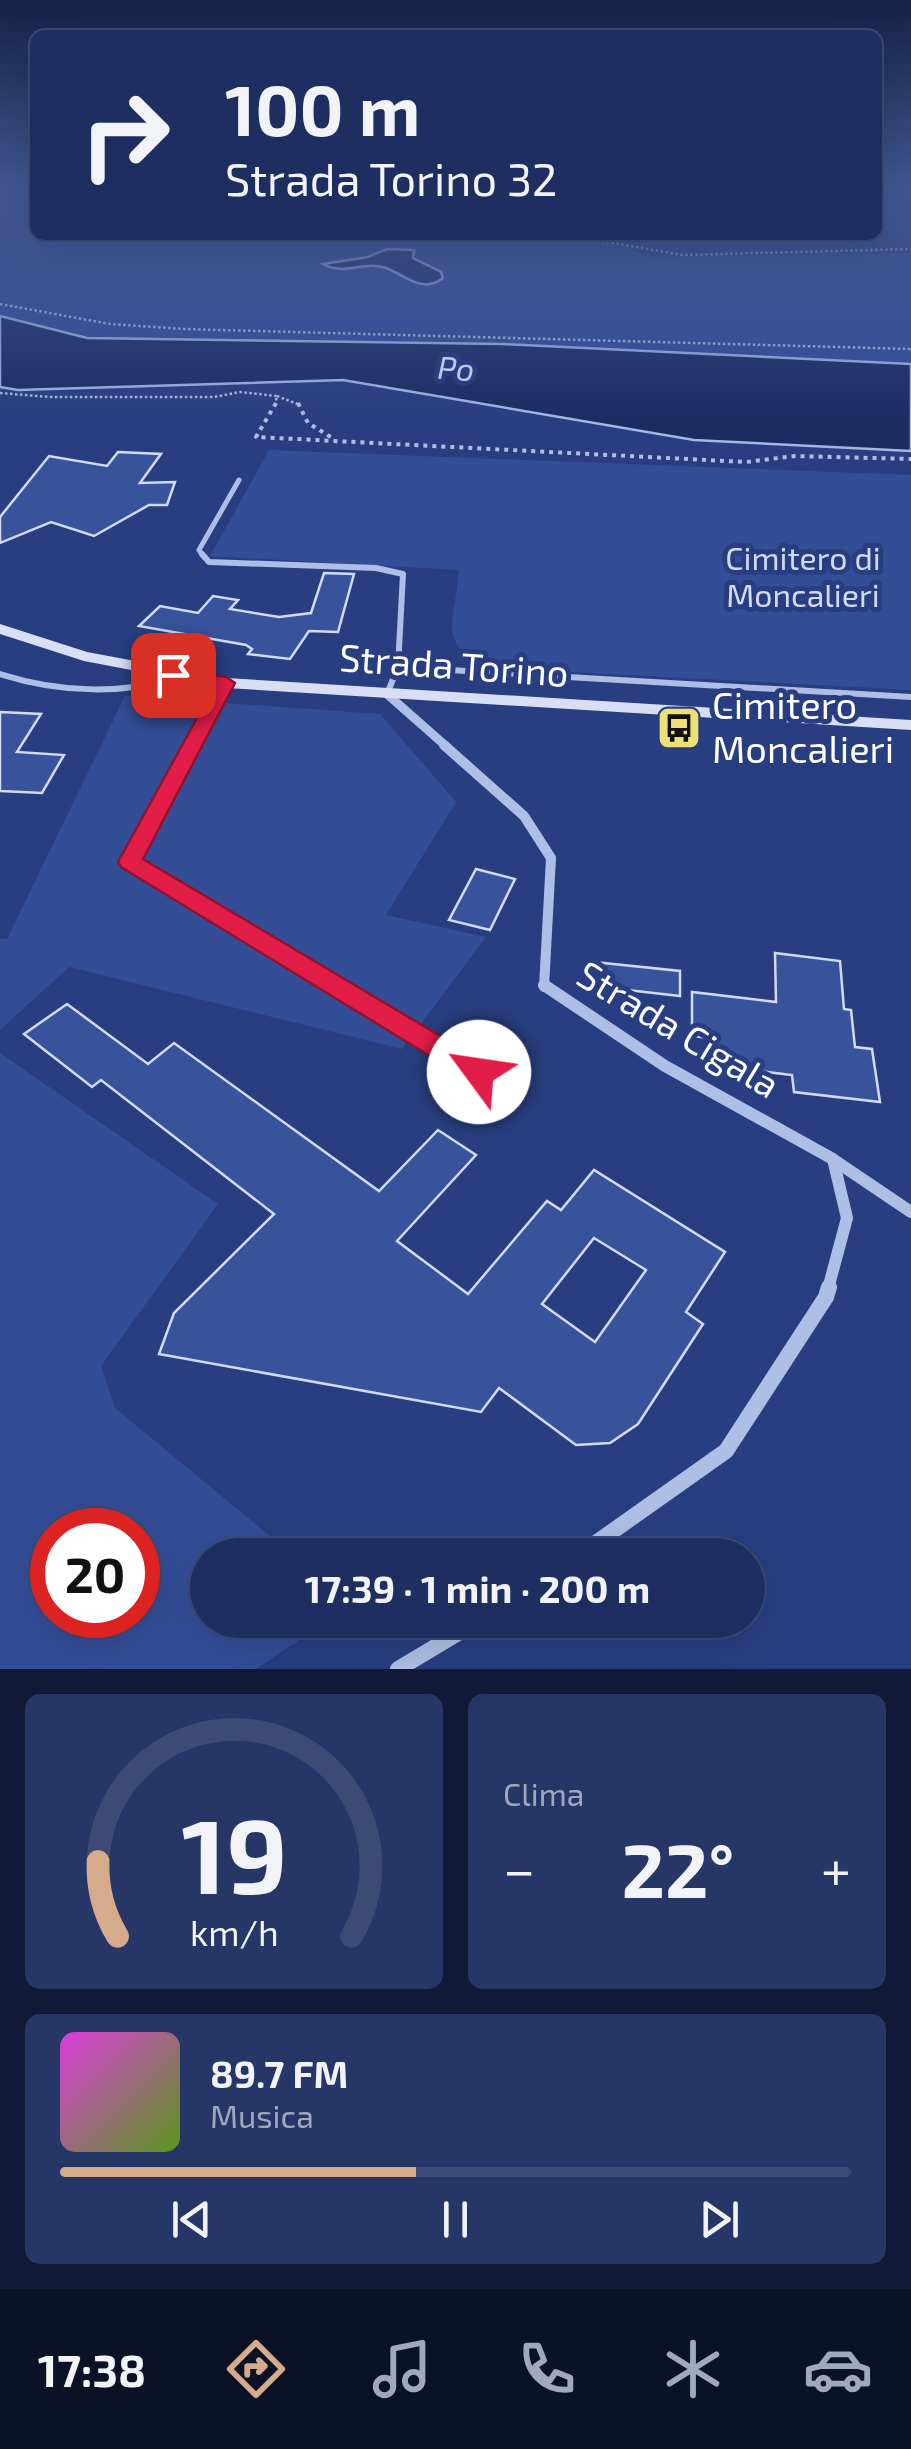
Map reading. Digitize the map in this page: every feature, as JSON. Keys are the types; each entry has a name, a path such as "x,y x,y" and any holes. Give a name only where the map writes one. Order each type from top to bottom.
{"main road":[{"name":"Strada Torino","path":"0,628 84,656 226,683 911,725"}],"street":[{"name":"Strada Cigala","path":"387,694 524,816 551,858 544,988 665,1066 834,1159 911,1212"},
{"path":"603,1538 726,1451 826,1298 846,1218 834,1159"},
{"path":"398,1669 450,1638"}],"lane":[{"path":"238,480 199,550 208,562 376,568 403,574 398,667 387,694"},
{"path":"398,667 911,697"},
{"path":"0,674 85,689 134,691 187,677"},
{"path":"226,683 130,862 479,1072"}],"path":[{"path":"0,304 110,324 184,329 911,349"},
{"path":"0,393 50,397 214,397 240,392 277,396 298,402 308,423 336,440"},
{"path":"277,396 256,437 746,462 795,456 911,459"}],"green space":[{"path":"0,267 911,267 911,364 502,344 87,338 0,316"},
{"name":"Cimitero di Moncalieri","path":"269,450 911,475 911,690 500,668 464,652 456,643 452,620 459,570 210,556"},
{"path":"125,696 380,714 456,802 386,915 486,937 402,1049 69,967 0,1030 0,939 7,939"},
{"path":"0,1053 218,1204 101,1366 115,1408 272,1538 190,1538 190,1638 302,1638 256,1669 0,1669"}],"water":[{"path":"382,267 431,267 441,272 443,278 421,284"},
{"name":"Po","path":"0,316 87,338 502,344 911,364 911,451 694,440 343,380 18,390 0,387"}],"building":[{"path":"118,452 161,454 140,483 175,482 167,505 149,505 94,536 51,522 0,543 0,517 49,456 107,466"},
{"path":"324,573 354,574 338,632 309,631 290,659 248,654 252,649 246,645 139,626 160,606 198,613 213,596 238,600 230,609 279,617 311,613"},
{"path":"0,712 41,714 17,752 64,755 42,793 0,791"},
{"path":"476,869 515,879 490,930 449,920"},
{"path":"775,953 840,961 844,1009 851,1010 855,1047 872,1049 880,1102 794,1092 792,1075 734,1068 733,1053 716,1051 716,1039 692,1036 692,992 776,1002"},
{"path":"594,962 680,971 680,996 592,986"},
{"path":"67,1004 148,1064 174,1043 379,1191 438,1130 476,1155 397,1241 468,1294 547,1201 561,1210 594,1170 725,1252 686,1312 703,1324 638,1424 610,1443 576,1445 499,1388 481,1412 159,1354 174,1313 274,1214 101,1080 92,1087 24,1034","holes":["594,1238 646,1270 595,1342 542,1304"]}],"place":[{"name":"Cimitero Moncalieri","path":"679,728"}],"route":[{"path":"173,675 226,683 130,862 479,1072"}]}
